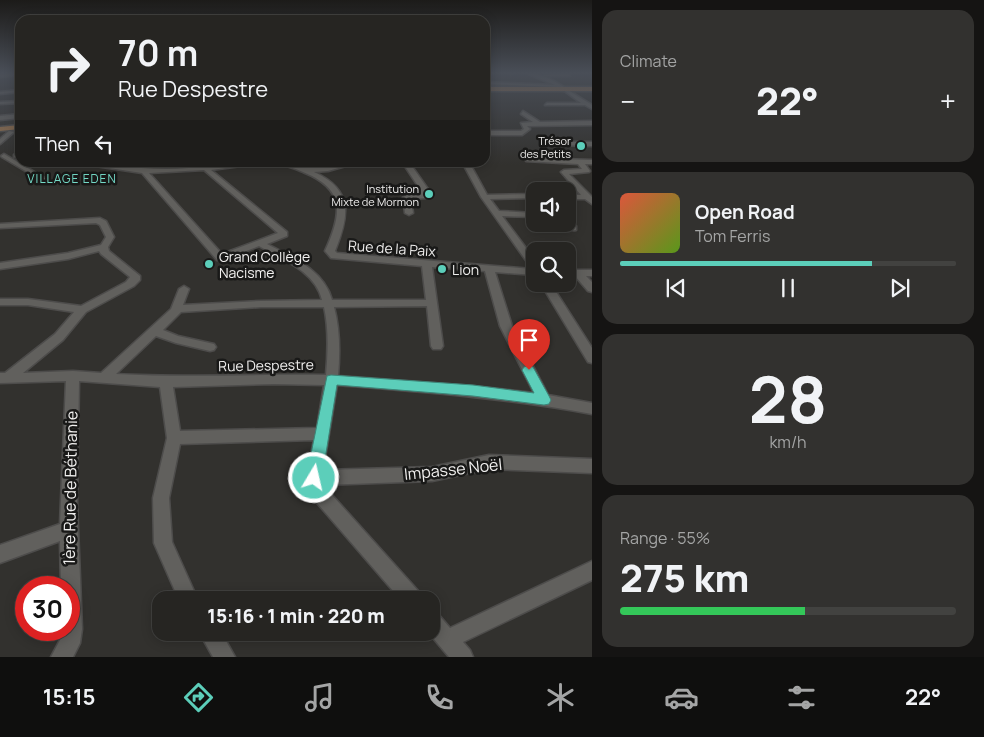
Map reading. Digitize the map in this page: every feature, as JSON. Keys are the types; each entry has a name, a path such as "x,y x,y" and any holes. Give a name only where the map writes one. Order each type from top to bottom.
{"main road":[{"path":"0,130 15,128"}],"street":[{"path":"547,104 589,104 592,108"},
{"path":"523,113 538,123"},
{"path":"0,118 15,116"},
{"path":"490,133 522,133 528,129 522,124 592,123"},
{"path":"0,142 11,132"},
{"path":"561,144 592,144"},
{"path":"2,157 15,155"},
{"path":"2,157 15,164"},
{"path":"528,160 592,162"},
{"path":"580,162 587,171 564,172 589,199"},
{"path":"20,167 46,181"},
{"path":"113,167 144,171 215,167"},
{"path":"298,167 308,170 336,167"},
{"path":"409,167 424,189 425,196 407,197 409,213"},
{"path":"468,167 485,197 526,254"},
{"path":"144,171 221,258 261,244 284,233 205,168"},
{"name":"Rue de la Paix","path":"308,170 330,185 339,195 342,203 340,226 330,251 331,255 336,257 526,271"},
{"path":"485,197 526,196"},
{"path":"576,198 589,199"},
{"path":"497,213 526,215"},
{"path":"0,237 5,226 97,220 103,223 110,238 104,247 104,252 135,276 135,280 82,310 59,336 4,377"},
{"path":"261,244 310,272 317,279 330,302 335,344 331,380 314,478 317,491 321,498 405,591"},
{"path":"0,266 68,256 104,247"},
{"path":"427,264 437,346"},
{"path":"489,269 506,326 544,400"},
{"path":"578,273 592,273"},
{"path":"578,273 592,289"},
{"path":"104,378 177,309 184,289"},
{"path":"551,292 592,359"},
{"path":"0,302 28,302 82,310"},
{"path":"177,309 330,302 431,303"},
{"path":"155,331 176,339 210,347"},
{"name":"Rue Despestre","path":"4,377 73,376 166,382 274,379 331,380 473,390 592,409"},
{"name":"1ère Rue de Béthanie","path":"61,657 70,643 72,629 68,530 69,439 73,376"},
{"path":"166,382 174,438 161,498 163,542 185,591"},
{"path":"174,438 321,434"},
{"name":"Impasse Noël","path":"314,478 432,474 489,462 592,466"},
{"path":"0,554 68,530"},
{"path":"448,639 592,570"},
{"path":"440,631 463,657"},
{"path":"215,641 225,657"}],"place":[{"name":"Trésor des Petits","path":"581,146"},
{"name":"Institution Mixte de Mormon","path":"429,194"},
{"name":"Grand Collège Nacisme","path":"209,264"},
{"name":"Lion","path":"442,269"}],"district":[{"name":"VILLAGE EDEN","path":"72,178"}],"route":[{"path":"314,478 331,380 473,390 544,400 529,370"}]}
